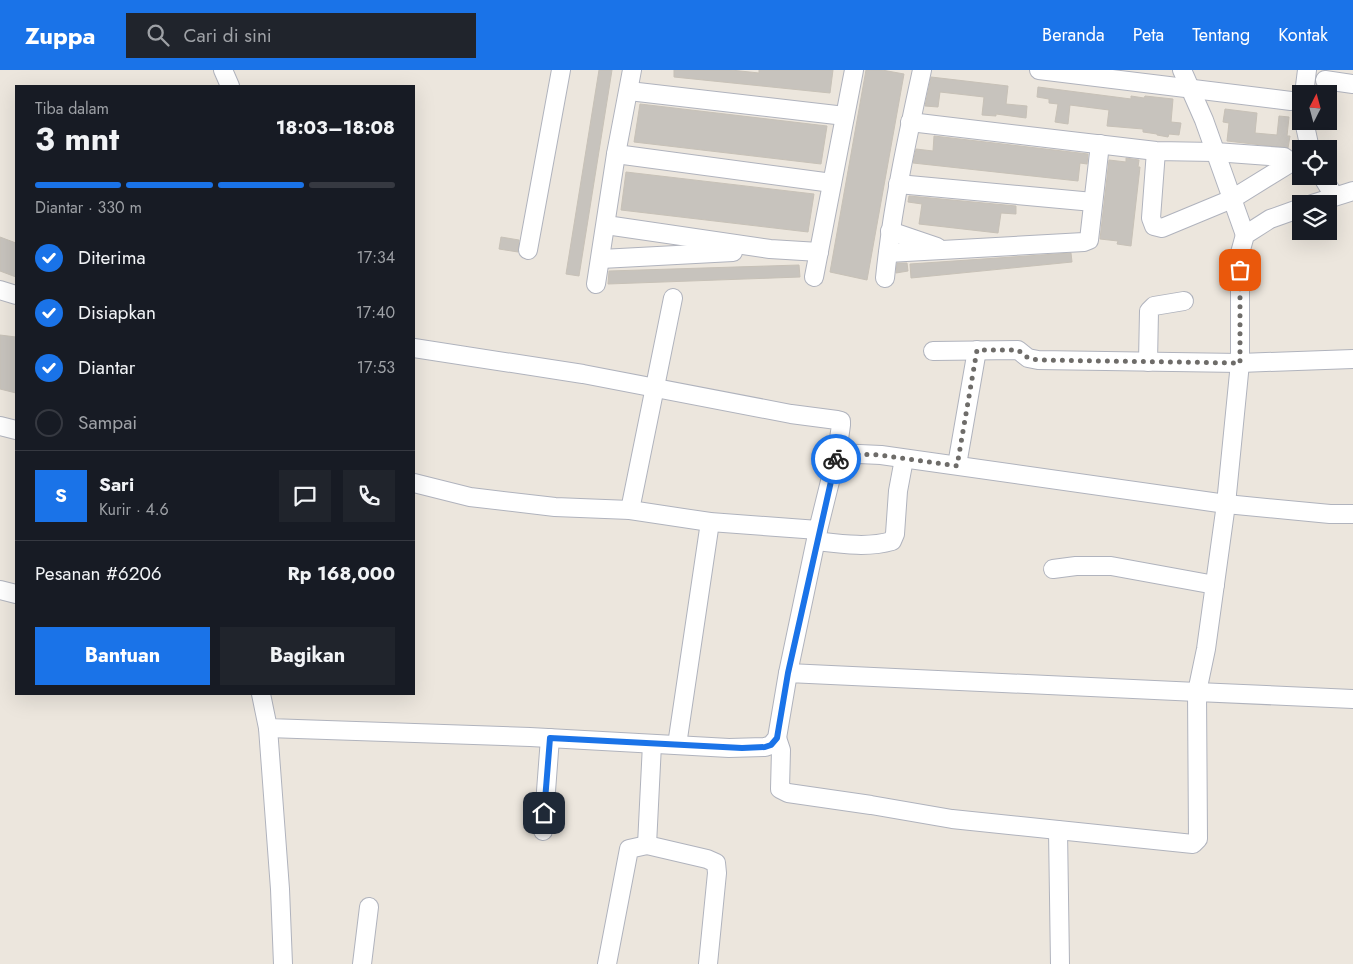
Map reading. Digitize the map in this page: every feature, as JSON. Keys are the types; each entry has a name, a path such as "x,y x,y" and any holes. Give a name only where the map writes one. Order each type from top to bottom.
{"street":[{"path":"224,70 230,85"},
{"path":"528,250 562,70"},
{"path":"596,284 616,154 632,70"},
{"path":"814,277 854,70"},
{"path":"885,278 898,184 922,70"},
{"path":"1039,70 1190,89 1292,97"},
{"path":"415,348 583,374 791,414 841,421 837,453 788,673 777,738 781,750 779,783 781,791 952,819 1192,844 1198,839 1198,692 1206,649 1226,504 1240,363 1240,253 1245,235 1215,152 1182,70"},
{"path":"1301,85 1307,70"},
{"path":"1325,80 1353,84"},
{"path":"629,91 845,116"},
{"path":"910,122 1156,151 1215,152 1284,157 1288,160 1287,165 1232,200 1162,228 1154,226 1151,218 1156,151"},
{"path":"888,253 1084,242 1089,240 1100,144"},
{"path":"616,154 832,183"},
{"path":"898,184 1093,202"},
{"path":"1333,185 1343,193"},
{"path":"1245,235 1270,218 1292,211"},
{"path":"606,225 770,250"},
{"path":"890,231 944,250"},
{"path":"601,259 770,250 819,252"},
{"path":"0,290 15,295"},
{"path":"630,510 673,298"},
{"path":"1148,362 1149,311 1154,306 1184,301"},
{"path":"957,466 977,350"},
{"path":"934,351 1018,350 1032,360 1240,363 1353,359"},
{"path":"0,426 15,430"},
{"path":"837,453 880,455 1226,504 1330,514 1353,514"},
{"path":"415,483 470,497 555,507 630,510 817,536 845,545 892,541 895,534 898,491 904,459"},
{"path":"677,745 710,522"},
{"path":"1053,569 1076,566 1111,566 1215,585"},
{"path":"0,590 15,594"},
{"path":"788,673 1353,699"},
{"path":"261,695 268,728 280,889 283,964"},
{"path":"268,728 550,738 754,748 771,745 777,738"},
{"path":"543,831 550,738"},
{"path":"647,845 652,744"},
{"path":"1058,830 1060,964"},
{"path":"607,964 629,849 647,845 707,859 716,863 717,873 708,964"},
{"path":"362,964 369,907"}],"building":[{"path":"599,70 612,70 579,276 566,274"},
{"path":"674,70 731,70 759,73 759,70 833,70 830,93 674,77"},
{"path":"866,70 882,70 904,74 867,280 830,272"},
{"path":"931,77 1008,86 1006,104 1027,106 1026,118 996,114 996,116 982,115 984,97 940,92 938,107 925,106"},
{"path":"1038,87 1131,99 1131,96 1144,98 1145,96 1173,99 1171,122 1181,123 1179,135 1169,134 1168,137 1143,132 1143,129 1107,126 1109,110 1070,105 1068,124 1055,122 1058,104 1049,103 1049,99 1037,97"},
{"path":"640,104 827,126 821,164 634,142"},
{"path":"1225,109 1257,113 1255,133 1277,135 1279,116 1289,117 1287,136 1290,136 1288,148 1227,141 1229,123 1223,122"},
{"path":"934,136 1088,154 1087,164 1080,163 1078,181 913,163 916,149 933,151"},
{"path":"1126,158 1139,160 1138,167 1140,167 1131,246 1117,244 1118,241 1100,239 1109,160 1126,162"},
{"path":"626,172 814,194 808,232 621,210"},
{"path":"909,196 1016,206 1016,214 1001,213 998,233 919,224 922,204 908,202"},
{"path":"0,237 15,243 15,277 0,271"},
{"path":"501,237 519,240 518,252 499,249"},
{"path":"1071,253 1072,262 911,278 910,264"},
{"path":"897,263 907,263 908,271 896,273"},
{"path":"799,265 800,277 608,284 609,271"},
{"path":"0,335 15,337 15,393 0,389"}],"way so far":[{"path":"836,459 837,453 880,455 957,466 977,350 1018,350 1032,360 1240,363 1240,270"}],"route":[{"path":"544,813 550,738 754,748 771,745 777,738 788,673 818,530 836,459"}]}
